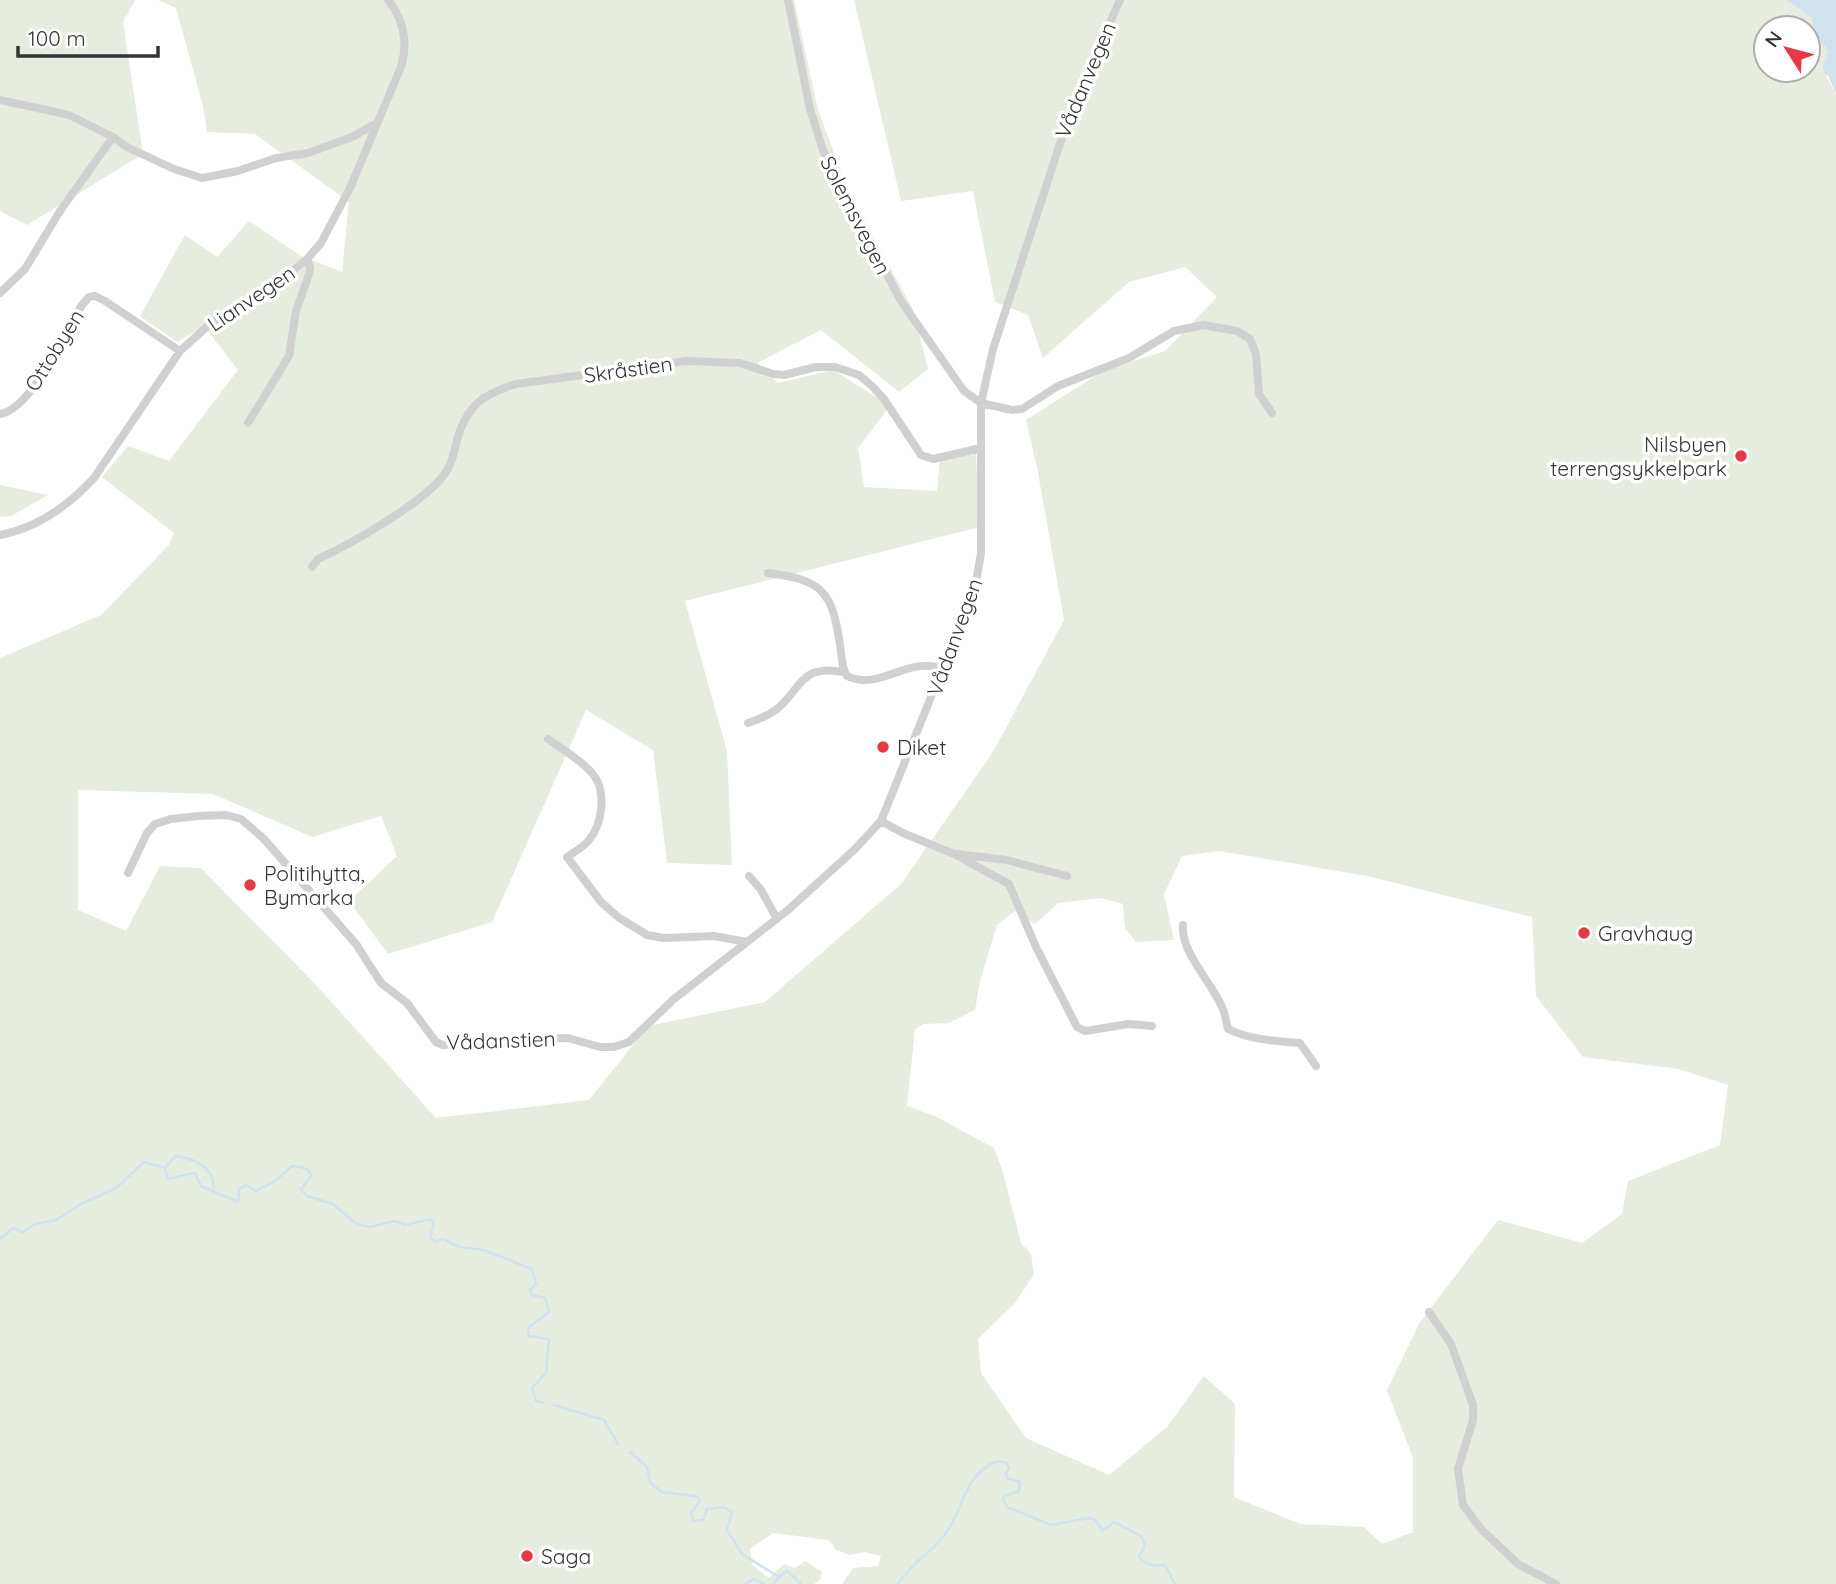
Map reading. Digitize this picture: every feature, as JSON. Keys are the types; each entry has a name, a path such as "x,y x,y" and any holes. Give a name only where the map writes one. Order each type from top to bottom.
{"street":[{"name":"Lianvegen","path":"0,535 44,519 86,487 180,351 210,324 275,283 307,259 321,243 339,212 401,67 405,48 402,26 388,0"},
{"name":"Solemsvegen","path":"788,0 811,112 823,150 846,202 924,337 964,391 981,403"},
{"name":"Vådanvegen","path":"629,1042 674,999 778,919 855,849 881,821 975,588 979,571 981,403 993,349 1054,156 1120,0"},
{"path":"0,100 69,115 127,147 188,175 211,177 276,158 308,153 377,123"},
{"path":"0,293 24,269 60,211 113,137"},
{"path":"248,423 289,356 296,311 309,274 307,259"},
{"name":"Ottobyen","path":"0,414 8,412 26,396 89,297 95,296 105,301 180,351"},
{"path":"981,403 1012,410 1022,409 1058,386 1129,358 1174,331 1203,325 1237,331 1250,339 1256,355 1259,394 1272,413"},
{"name":"Skråstien","path":"312,567 318,559 395,515 430,488 449,466 469,411 492,391 516,384 686,361 740,363 783,375 816,367 835,367 859,376 872,386 884,399 921,455 933,459 981,448"},
{"path":"768,573 803,579 819,589 827,599 837,628 844,672"},
{"path":"748,723 775,711 800,680 809,674 844,672 852,679 869,681 918,665 943,669"},
{"path":"548,740 585,765 599,785 602,800 595,828 588,842 567,857 601,902 637,930 655,937 714,936 747,942"},
{"name":"Vådanstien","path":"128,873 147,833 155,824 198,816 233,816 248,823 269,845 356,944 376,978 408,1003 436,1042 450,1046 568,1038 600,1047 614,1047 629,1042"},
{"path":"881,821 1006,881 1012,888 1036,947 1075,1025 1085,1031 1129,1024 1152,1026"},
{"path":"954,854 1006,860 1068,876"},
{"path":"749,876 761,890 778,919"},
{"path":"1184,925 1188,948 1222,1007 1228,1028 1240,1035 1265,1041 1300,1043 1315,1066"},
{"path":"1429,1312 1451,1344 1473,1405 1473,1420 1458,1469 1461,1502 1480,1529 1518,1564 1556,1584"}],"shaded area":[{"path":"0,0 135,0 123,22 143,154 27,225 0,211"},
{"path":"158,0 794,0 818,110 850,195 912,307 928,369 899,392 821,330 757,363 778,383 833,370 890,406 858,448 864,487 937,491 940,459 976,454 980,527 685,601 727,751 732,865 667,863 653,750 586,710 492,922 388,954 349,901 397,856 381,816 312,837 213,794 78,790 78,910 126,931 160,866 201,868 316,985 436,1118 589,1100 648,1026 765,1002 901,884 993,752 1064,620 1026,420 1103,371 1165,351 1217,297 1185,267 1129,282 1043,358 1028,315 995,302 973,191 901,201 854,0 1786,0 1806,14 1752,14 1752,84 1822,84 1822,43 1828,51 1826,73 1836,93 1836,1584 842,1584 853,1568 878,1566 881,1556 865,1552 850,1555 836,1550 829,1540 773,1533 750,1549 753,1566 769,1578 784,1564 795,1568 805,1561 822,1572 821,1579 814,1584 0,1584 0,658 101,615 169,545 174,533 102,477 128,446 169,461 238,370 204,326 177,342 140,316 185,235 217,257 249,221 301,256 342,272 349,202 255,134 207,132 203,106 176,8","holes":["1219,851 1367,876 1532,917 1536,996 1583,1057 1679,1069 1728,1085 1720,1145 1628,1181 1622,1214 1582,1243 1498,1220 1420,1322 1387,1390 1413,1458 1413,1532 1382,1544 1364,1527 1300,1524 1234,1497 1235,1404 1204,1376 1167,1427 1109,1475 1026,1438 981,1373 978,1339 1015,1303 1034,1274 1031,1254 1021,1243 1002,1169 994,1148 937,1117 907,1106 915,1030 923,1024 949,1023 975,1010 980,981 997,925 1015,911 1035,924 1058,903 1101,898 1123,904 1125,928 1136,942 1174,940 1164,894 1182,856"]},
{"path":"0,485 48,495 11,516 0,517"}],"water":[{"path":"1786,0 1836,0 1836,93 1824,73 1823,66 1828,51 1822,43 1822,14 1806,14"}],"waterway":[{"path":"165,1168 175,1156 190,1159 207,1170 214,1190"},
{"path":"0,1239 13,1228 23,1232 35,1224 56,1220 81,1204 116,1188 144,1162 165,1168 168,1179 195,1173 201,1186 238,1202 239,1189 246,1185 256,1191 275,1181 292,1166 304,1168 311,1176 301,1189 307,1196 333,1204 355,1223 369,1227 395,1221 405,1225 430,1219 434,1223 430,1237 435,1242 443,1239 460,1247 484,1250 532,1269 536,1284 530,1290 532,1295 545,1298 549,1312 529,1327 528,1336 549,1339 546,1373 532,1388 536,1401 544,1403"},
{"path":"554,1405 604,1420 618,1444"},
{"path":"630,1452 647,1467 650,1482 661,1492 695,1496 700,1500 691,1513 693,1521 703,1520 707,1509 724,1507 732,1512 727,1530 742,1554 779,1577 787,1571 801,1584"},
{"path":"898,1584 944,1536 977,1475 997,1461 1007,1463 1007,1478 1020,1482 1019,1491 1003,1499 1007,1507 1051,1525 1089,1518 1095,1520 1103,1531 1114,1522 1141,1536 1144,1548 1139,1557 1150,1564 1165,1565 1175,1584"},
{"path":"773,1584 779,1577"},
{"path":"745,1584 754,1579 764,1584"}],"place":[{"name":"Nilsbyen terrengsykkelpark","path":"1741,456"},
{"name":"Diket","path":"883,747"},
{"name":"Politihytta, Bymarka","path":"250,885"},
{"name":"Gravhaug","path":"1584,933"},
{"name":"Saga","path":"527,1556"}]}
